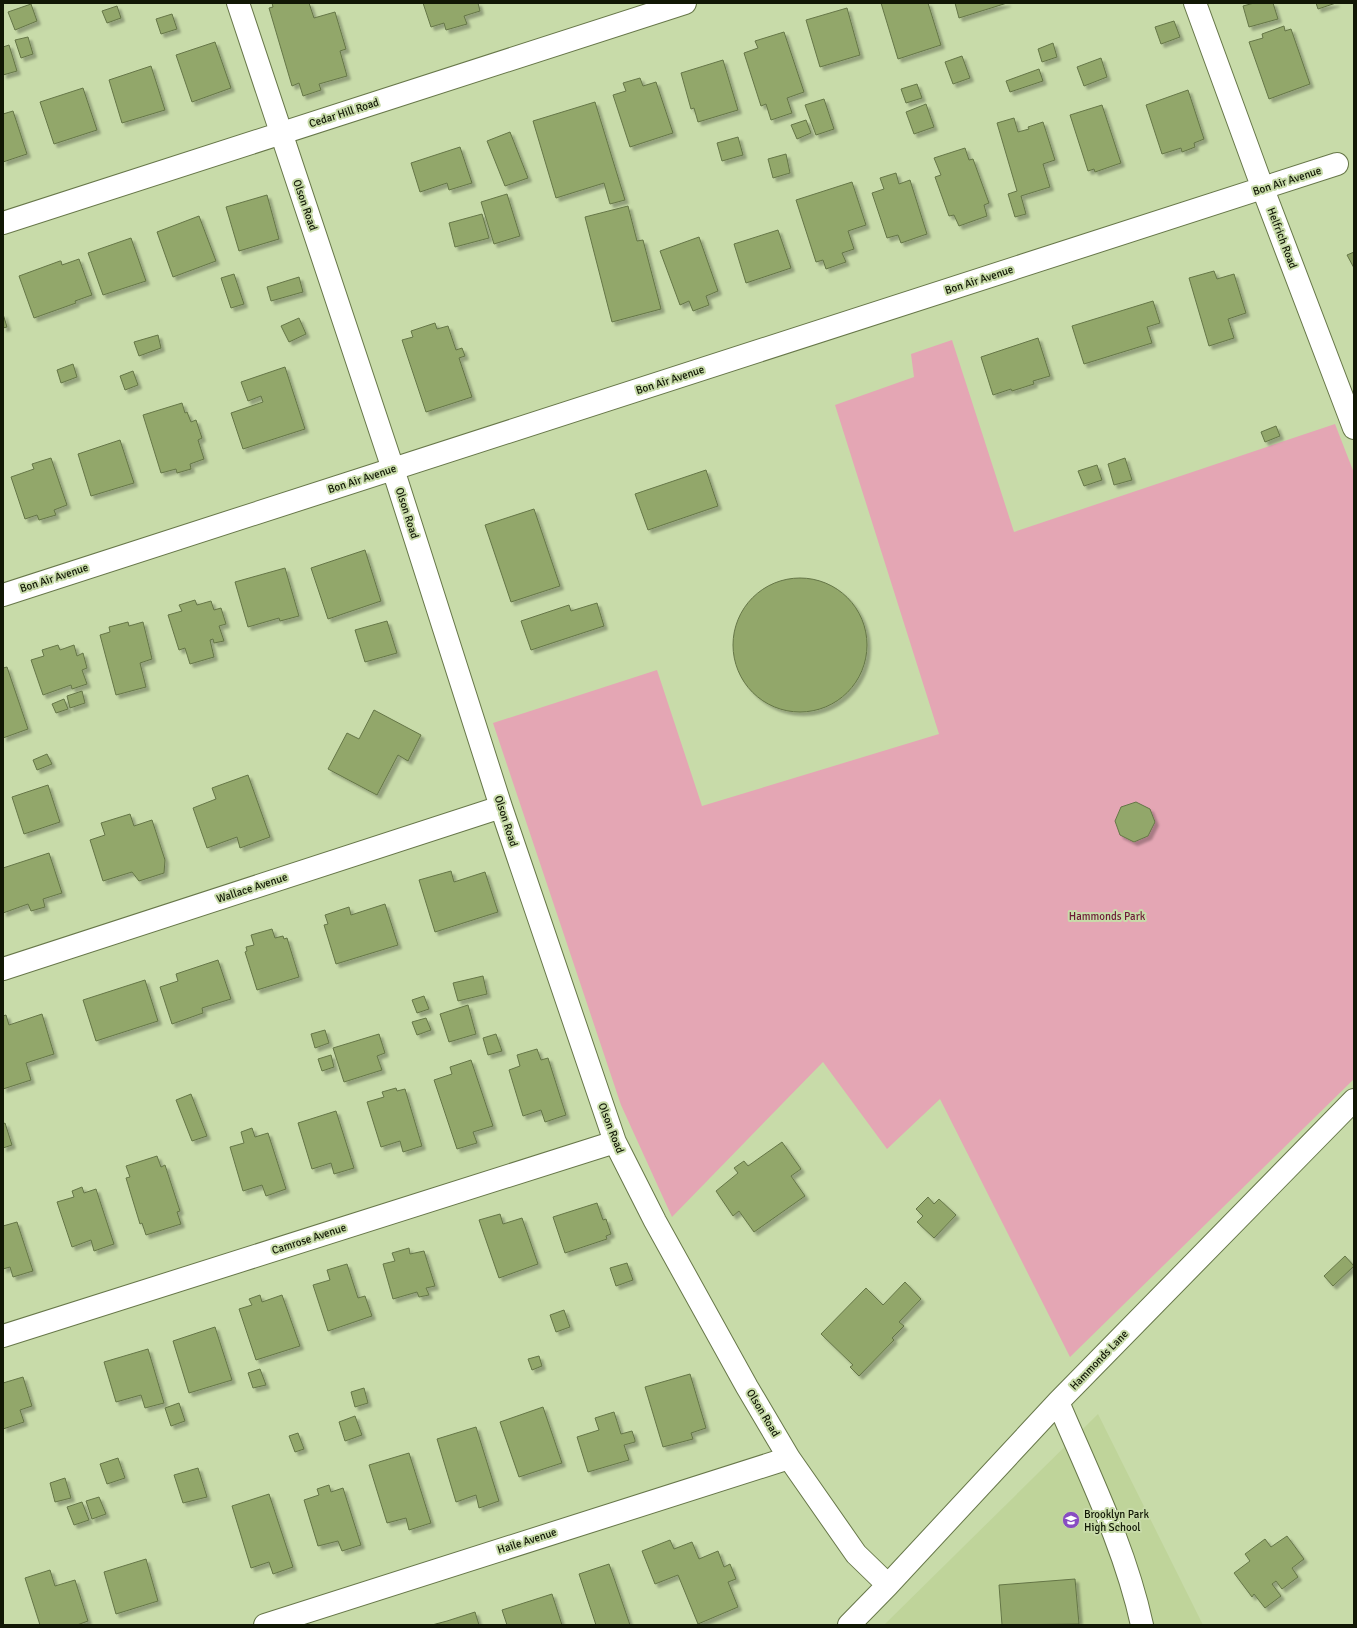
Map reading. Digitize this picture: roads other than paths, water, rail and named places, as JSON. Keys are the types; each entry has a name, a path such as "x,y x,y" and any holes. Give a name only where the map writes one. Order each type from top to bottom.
{"street":[{"name":"Olson Road","path":"238,3 393,469 501,808 615,1142 655,1221 747,1387 789,1458 856,1554 888,1585"},
{"name":"Cedar Hill Road","path":"3,224 685,3"},
{"name":"Helfrich Road","path":"1195,3 1354,428"},
{"name":"Bon Air Avenue","path":"3,595 1337,164"},
{"name":"Wallace Avenue","path":"3,969 501,808"},
{"name":"Hammonds Lane","path":"849,1625 1058,1402 1354,1100"},
{"name":"Camrose Avenue","path":"3,1336 615,1142"},
{"path":"1058,1402 1118,1542 1142,1625"},
{"name":"Haile Avenue","path":"265,1625 789,1458"}],"place":[{"name":"Brooklyn Park High School","path":"1071,1520"}],"park label":[{"name":"Hammonds Park","path":"1107,916"}]}
